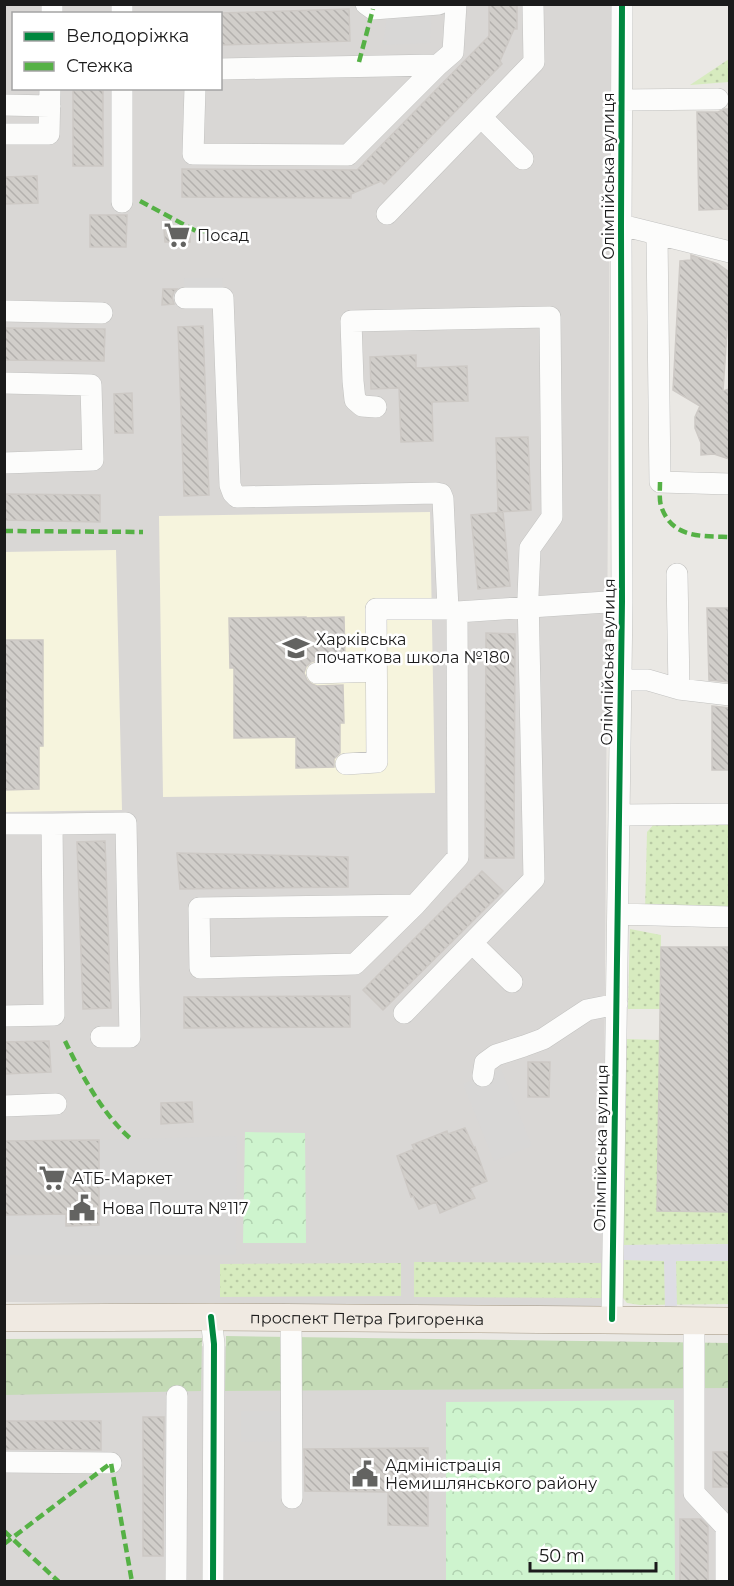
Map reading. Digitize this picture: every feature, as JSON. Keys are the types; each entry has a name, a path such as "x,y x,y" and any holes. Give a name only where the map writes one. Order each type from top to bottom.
{"main road":[{"name":"проспект Петра Григоренка","path":"4,1318 729,1320"}],"street":[{"path":"366,4 373,9 439,4"},
{"path":"195,90 193,154 348,155 453,52 456,4"},
{"path":"387,214 534,62 533,4"},
{"name":"Олімпійська вулиця","path":"612,1319 622,601 622,4"},
{"path":"222,69 438,65"},
{"path":"122,90 122,202"},
{"path":"4,105 50,97 49,134 4,134"},
{"path":"622,100 718,99"},
{"path":"481,117 523,159"},
{"path":"621,225 729,252"},
{"path":"657,235 660,482 729,484"},
{"path":"185,298 223,298 230,485 233,493 237,497 441,494 453,610 458,857 415,905 355,964 200,968 199,908 415,905"},
{"path":"4,311 102,313"},
{"path":"376,407 362,406 355,400 352,381 351,321 550,317 552,517 530,548 528,606 534,879 404,1013"},
{"path":"4,383 91,385 93,460 4,463"},
{"path":"677,574 679,690"},
{"path":"346,764 377,762 376,609 453,610 622,601"},
{"path":"317,673 376,671"},
{"path":"621,680 648,680 679,690 729,695"},
{"path":"620,815 729,814"},
{"path":"4,824 126,823 130,1037 102,1037"},
{"path":"4,1016 54,1015 52,824"},
{"path":"618,914 729,917"},
{"path":"472,943 512,982"},
{"path":"483,1076 485,1063 496,1055 543,1039 587,1010 617,1004"},
{"path":"4,1106 56,1104"},
{"path":"211,1317 214,1344 213,1581"},
{"path":"291,1318 291,1498"},
{"path":"694,1320 694,1493 728,1527 726,1581"},
{"path":"176,1581 177,1396"},
{"path":"4,1462 111,1463"}],"shaded area":[{"path":"5,5 611,5 603,1308 5,1302"},
{"path":"432,5 430,43 383,45 388,8"},
{"path":"184,278 222,278 223,298 185,298"},
{"name":"Харківська початкова школа №180","path":"430,512 435,793 163,797 159,516"},
{"path":"116,550 122,810 5,812 4,552"},
{"path":"501,1069 532,1146 494,1161 463,1084"},
{"path":"237,1136 236,1255 5,1255 4,1215 66,1214 66,1226 99,1225 99,1140"},
{"path":"729,1244 729,1261 676,1261 677,1306 665,1307 664,1261 623,1260 622,1245"},
{"path":"4,1345 729,1349 729,1581 5,1581"},
{"path":"241,1411 299,1411 299,1441 241,1442"}],"green space":[{"path":"729,59 729,82 690,85"},
{"path":"729,807 729,914 645,912 647,832 667,809"},
{"path":"630,929 661,935 660,1009 628,1009"},
{"path":"626,1039 660,1040 657,1211 729,1212 729,1244 622,1245"},
{"path":"245,1132 305,1133 306,1243 243,1243"},
{"path":"623,1260 729,1261 729,1304 640,1305 627,1303 623,1298"},
{"path":"414,1262 601,1263 602,1298 414,1297"},
{"path":"401,1263 401,1296 220,1297 220,1264"},
{"path":"226,1336 729,1343 729,1388 225,1391"},
{"path":"202,1338 201,1391 5,1395 4,1339"},
{"path":"674,1400 675,1581 446,1581 446,1402"}],"building":[{"path":"489,4 517,4 517,29 514,29 500,61 502,64 384,184 381,181 351,194 351,198 182,197 182,169 357,170 489,36"},
{"path":"349,9 350,41 222,45 222,13"},
{"path":"73,90 103,90 103,166 73,166"},
{"path":"729,109 729,209 699,210 697,112 718,112"},
{"path":"37,176 38,203 4,204 4,177"},
{"path":"90,215 127,215 126,247 90,247"},
{"name":"Посад","path":"190,228 190,242 165,242 164,229"},
{"path":"691,255 718,264 729,272 723,391 729,389 729,459 714,454 701,455 701,443 695,428 695,417 700,406 673,390 680,261 691,260"},
{"path":"163,289 177,289 172,297 174,304 162,305"},
{"path":"203,326 209,495 184,496 178,327"},
{"path":"4,328 105,329 104,361 4,360"},
{"path":"416,355 416,368 467,366 468,401 432,402 433,441 401,442 399,388 371,389 370,357"},
{"path":"132,393 133,433 115,433 114,394"},
{"path":"528,437 531,510 498,512 496,438"},
{"path":"4,494 100,495 100,522 4,520"},
{"path":"503,512 510,586 478,589 471,515"},
{"path":"707,608 729,608 729,682 709,680"},
{"path":"344,617 345,659 311,662 304,673 307,680 317,686 343,685 344,723 340,723 340,753 334,759 334,767 296,768 296,737 234,738 234,668 230,668 229,618"},
{"path":"486,633 515,634 514,858 485,858"},
{"path":"4,640 43,640 43,746 39,746 39,789 4,790"},
{"path":"712,706 729,708 729,770 712,770"},
{"path":"105,841 111,1008 83,1009 77,842"},
{"path":"177,853 348,857 348,887 180,889"},
{"path":"482,871 503,891 383,1010 363,990"},
{"path":"661,947 729,947 729,1212 657,1211"},
{"path":"350,996 350,1027 184,1028 184,997"},
{"path":"49,1041 51,1072 4,1074 4,1042"},
{"path":"528,1062 550,1062 549,1097 528,1097"},
{"path":"192,1102 193,1122 161,1124 161,1103"},
{"path":"465,1128 475,1147 487,1181 470,1188 475,1198 440,1213 436,1202 419,1209 413,1196 411,1197 397,1156 414,1149 412,1145 447,1131 448,1134"},
{"name":"АТБ-Маркет","path":"99,1140 99,1225 66,1226 66,1214 4,1215 4,1141"},
{"path":"143,1417 164,1417 163,1556 143,1556"},
{"path":"4,1421 101,1421 101,1450 4,1449"},
{"name":"Адміністрація Немишлянського району","path":"428,1448 428,1526 388,1525 388,1492 305,1491 304,1449"},
{"path":"713,1452 729,1452 729,1487 713,1487"},
{"path":"680,1519 701,1519 708,1526 708,1581 680,1581"}],"marked path":[{"path":"359,62 373,9"},
{"path":"140,201 196,231 208,231"},
{"path":"660,482 661,506 672,525 689,534 730,537"},
{"path":"4,531 143,532"},
{"path":"65,1041 102,1106 131,1139"},
{"path":"4,1544 111,1463 132,1582"},
{"path":"4,1531 59,1582"}],"cycle path":[{"path":"612,1319 622,601 622,4"},
{"path":"211,1317 214,1344 213,1582"}],"place":[{"name":"Посад","path":"177,235"},
{"name":"Харківська початкова школа №180","path":"296,648"},
{"name":"АТБ-Маркет","path":"52,1178"},
{"name":"Нова Пошта №117","path":"82,1208"},
{"name":"Адміністрація Немишлянського району","path":"365,1474"}]}
